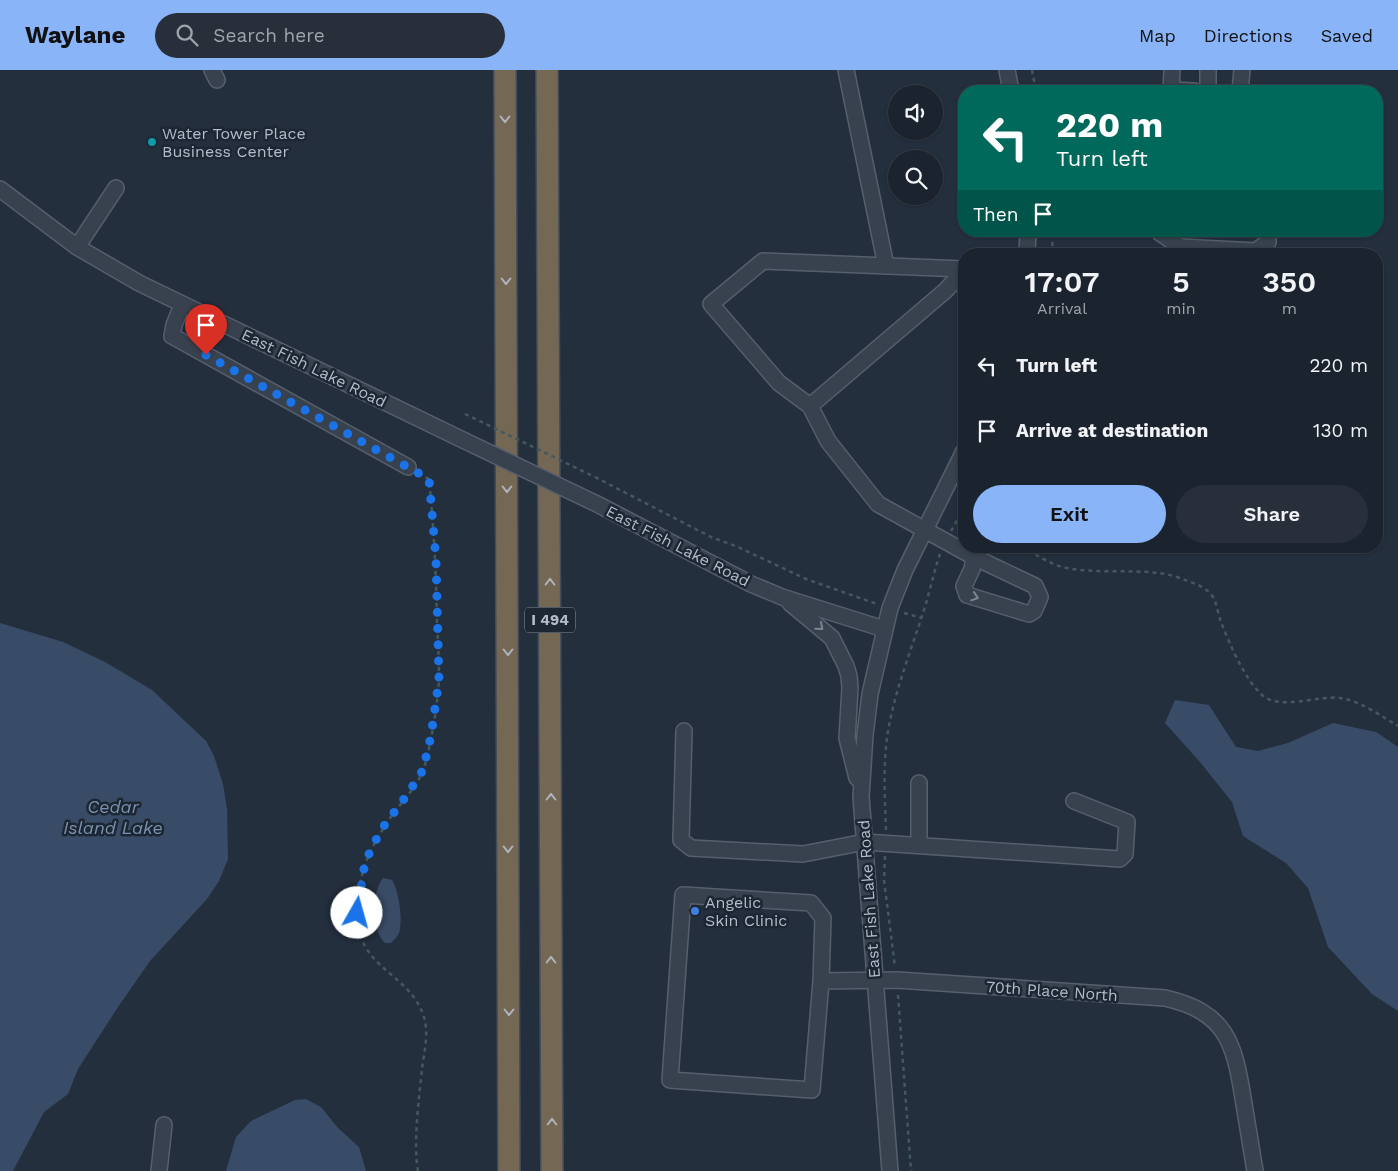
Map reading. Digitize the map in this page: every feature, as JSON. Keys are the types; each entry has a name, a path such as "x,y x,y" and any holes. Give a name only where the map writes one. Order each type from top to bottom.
{"highway":[{"name":"I 494","path":"505,70 509,1171"},
{"name":"I 494","path":"547,70 552,1171"}],"street":[{"path":"846,70 886,266"},
{"path":"1007,70 1010,85"},
{"path":"1171,85 1172,70"},
{"path":"1208,70 1208,85"},
{"path":"1241,85 1242,70"},
{"path":"77,247 116,188"},
{"name":"East Fish Lake Road","path":"0,190 77,247 106,265 182,305 597,504 751,584 782,597 884,629 867,716 861,797 890,1171"},
{"path":"1166,237 1181,247 1200,248"},
{"path":"1260,248 1268,242 1268,237"},
{"path":"958,270 763,261 711,304 779,383 810,406 828,441 878,504 958,548"},
{"path":"810,406 945,291 958,277"},
{"path":"182,305 172,336 408,466"},
{"path":"884,629 905,570 958,463"},
{"path":"967,553 1035,586 1040,597 1034,611 1029,614 967,595 964,586 972,569 974,557"},
{"path":"782,597 832,638 846,666 850,688 848,738 861,797"},
{"path":"684,731 680,840 691,848 803,854 865,842 1120,860 1123,858 1127,822 1074,801"},
{"path":"919,782 919,845"},
{"path":"683,895 811,903 823,918 821,981 812,1090 670,1080 683,895"},
{"name":"70th Place North","path":"821,981 897,980 1165,998 1186,1003 1204,1012 1220,1026 1231,1042 1238,1062 1255,1171"},
{"path":"160,1171 164,1125"}],"path":[{"path":"1032,70 1035,85"},
{"path":"465,414 595,477 712,538 738,547 780,568 830,588 922,618"},
{"path":"408,466 429,479 436,559 439,680 431,736 423,770 381,830 365,862 357,913 360,935 368,953 410,991 420,1005 425,1020 426,1043 419,1096 416,1162 418,1171"},
{"path":"1034,553 1065,567 1121,572 1158,572 1199,586 1212,596 1228,641 1262,695 1278,702 1341,698 1367,707 1398,726"}],"water":[{"name":"Cedar Island Lake","path":"0,623 63,642 105,662 152,690 206,741 214,756 223,784 227,809 228,859 219,881 207,899 150,961 78,1069 68,1094 44,1112 13,1171 0,1171"},
{"path":"1175,700 1209,705 1236,747 1258,751 1288,743 1333,723 1376,732 1398,747 1398,1011 1372,994 1328,947 1308,888 1286,863 1243,836 1232,802 1165,723"},
{"path":"383,878 392,880 397,891 400,906 401,921 399,933 391,943 385,943 380,937 375,920 374,902"},
{"path":"306,1099 321,1107 338,1128 359,1147 366,1171 226,1171 236,1137 251,1121 295,1100"}],"place":[{"name":"Water Tower Place Business Center","path":"152,142"},
{"name":"Angelic Skin Clinic","path":"695,911"}],"route":[{"path":"206,355 429,479 436,559 439,680 431,736 423,770 381,830 365,862 357,913"}]}
